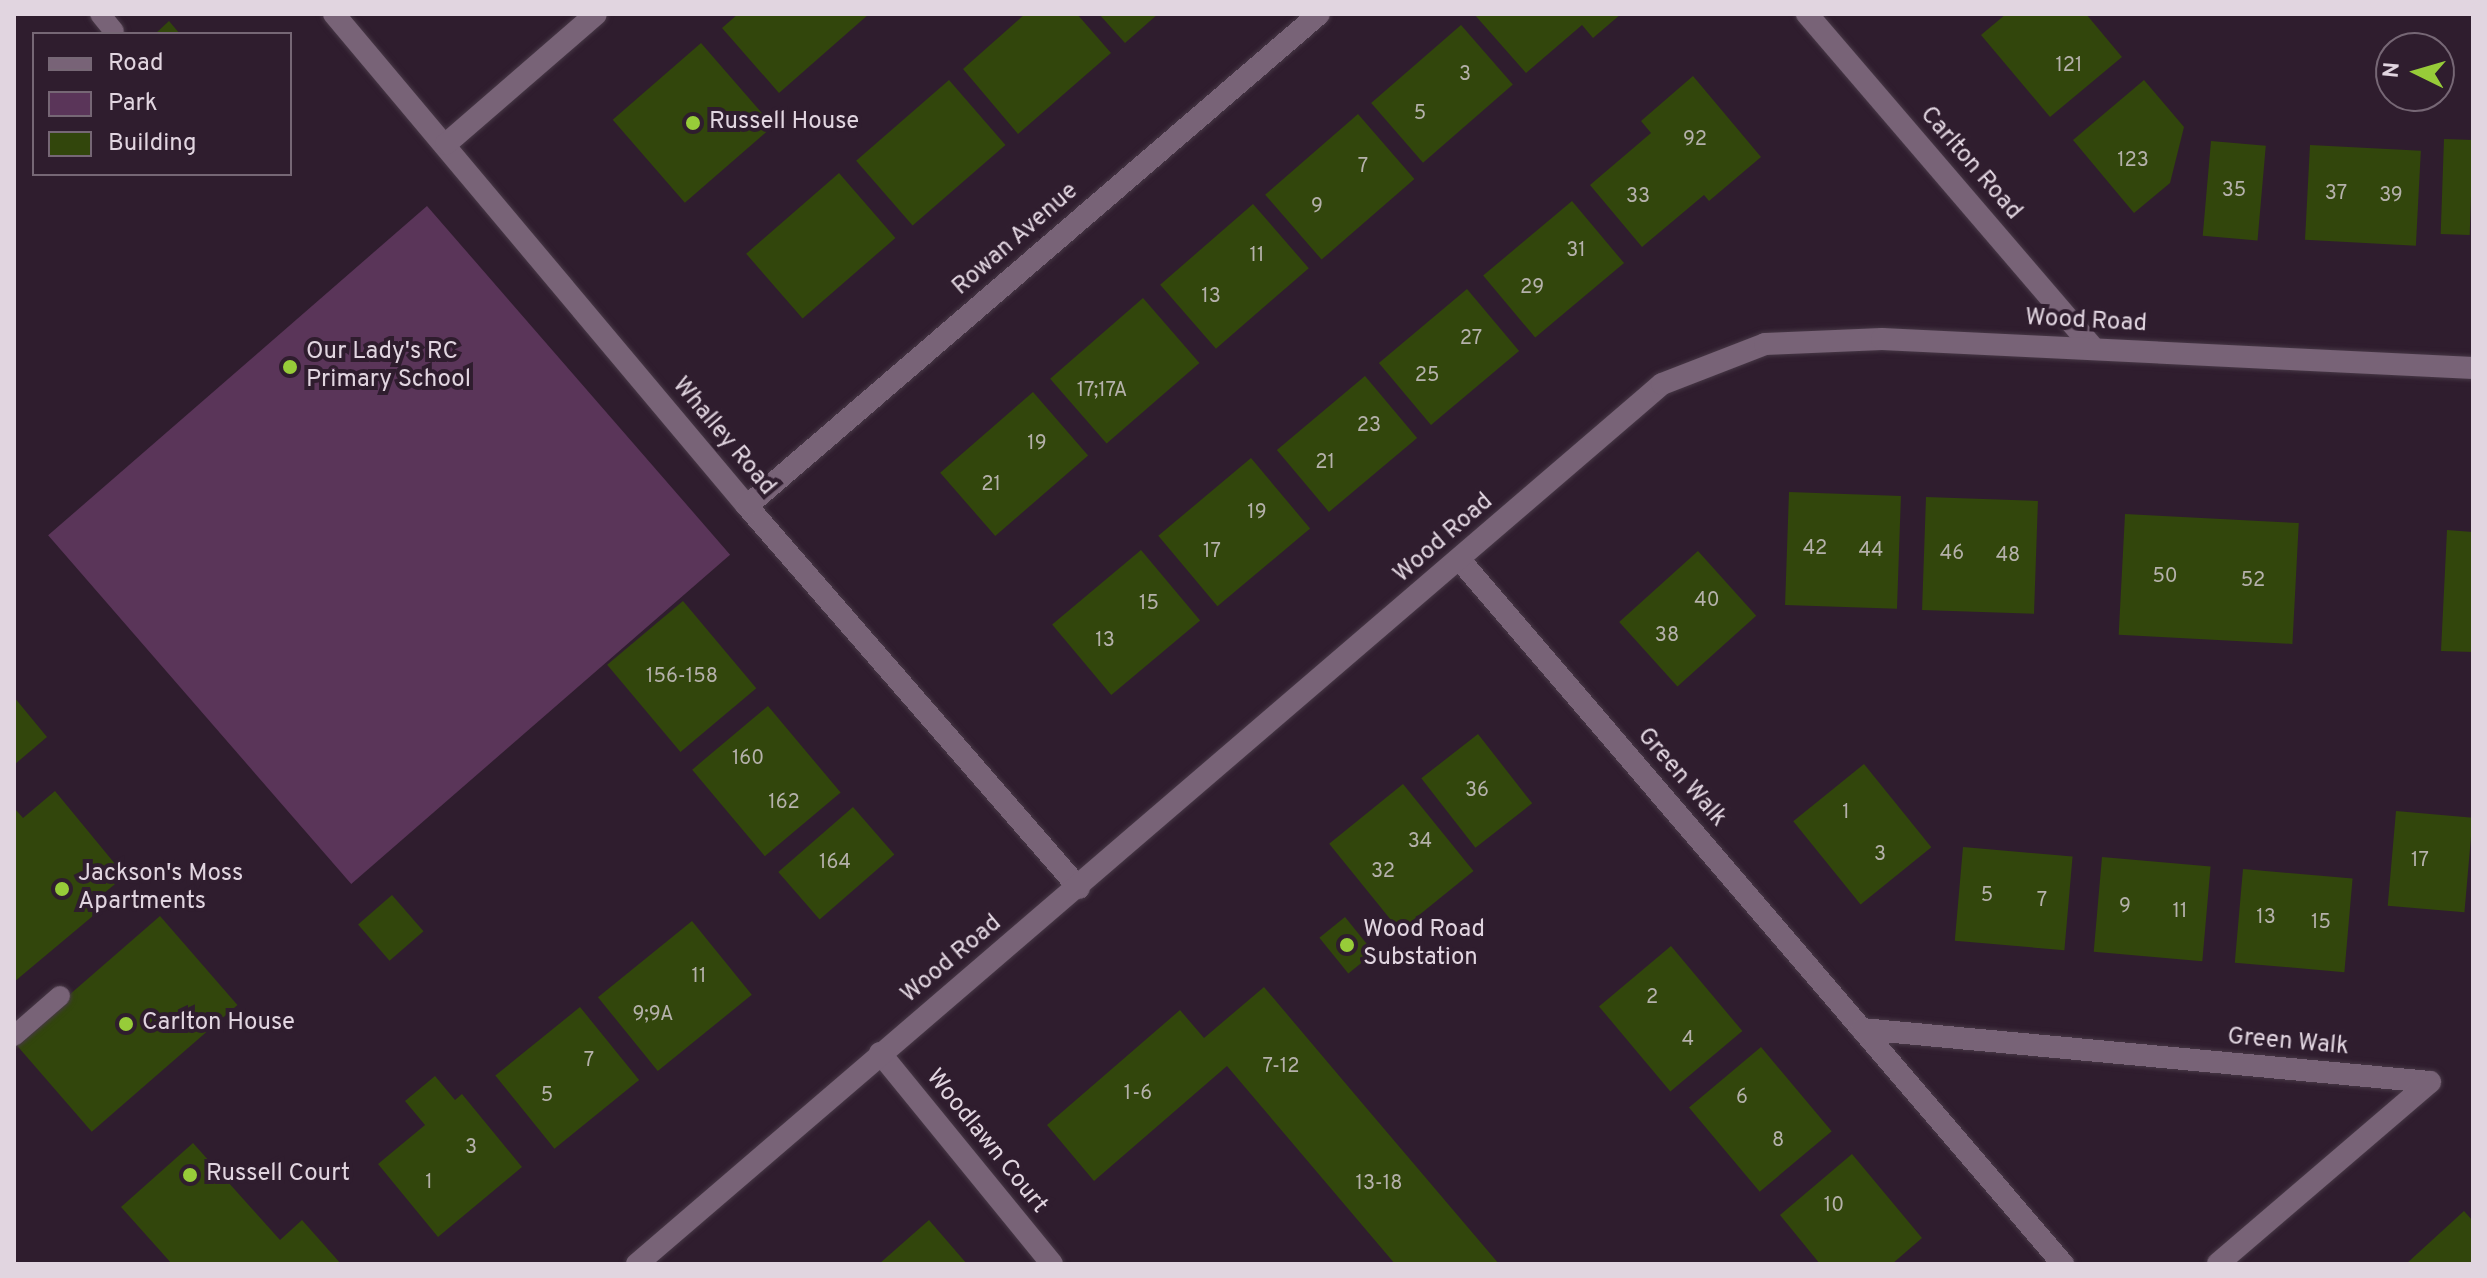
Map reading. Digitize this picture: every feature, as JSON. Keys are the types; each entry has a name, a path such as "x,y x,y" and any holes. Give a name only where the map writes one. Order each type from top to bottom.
{"street":[{"name":"Whalley Road","path":"334,14 747,506 1079,888"},
{"path":"446,144 596,14"},
{"name":"Rowan Avenue","path":"747,506 1319,14"},
{"name":"Carlton Road","path":"1807,14 2093,348"},
{"name":"Wood Road","path":"637,1264 880,1053 1079,888 1662,384 1765,344 1882,339 2473,368"},
{"name":"Green Walk","path":"1460,560 2063,1264"},
{"name":"Green Walk","path":"1862,1029 2430,1082 2218,1264"},
{"name":"Woodlawn Court","path":"880,1053 1052,1264"}],"lane":[{"path":"100,14 114,31"},
{"path":"14,1036 60,996"}],"green space":[{"name":"Our Lady's RC Primary School","path":"427,206 730,555 351,884 48,535"}],"building":[{"path":"738,14 869,14 779,93 722,28"},
{"path":"1025,14 1077,14 1111,53 1018,134 963,69"},
{"path":"1099,14 1158,14 1125,43"},
{"path":"1474,14 1621,14 1593,38 1582,25 1526,73"},
{"path":"2006,14 2086,14 2122,57 2050,117 1981,35"},
{"path":"169,21 178,32 157,32"},
{"path":"1461,25 1513,85 1423,163 1371,103"},
{"name":"Russell House","path":"701,43 773,126 685,203 613,120"},
{"path":"1693,76 1761,157 1709,201 1704,195 1642,247 1590,185 1651,133 1641,121"},
{"path":"949,80 1005,145 913,226 856,161"},
{"path":"2144,80 2184,127 2170,183 2134,213 2073,140"},
{"path":"1358,114 1414,179 1322,260 1265,195"},
{"path":"2444,139 2473,140 2470,235 2441,234"},
{"path":"2211,141 2266,146 2258,240 2203,236"},
{"path":"2310,145 2421,151 2416,246 2305,240"},
{"path":"839,173 895,238 803,319 746,254"},
{"path":"1572,201 1624,263 1535,338 1483,276"},
{"path":"1253,204 1309,268 1216,349 1160,285"},
{"path":"1467,289 1519,351 1431,425 1379,363"},
{"path":"1143,298 1199,363 1107,444 1050,379"},
{"path":"1365,376 1417,438 1329,512 1277,450"},
{"path":"1033,392 1088,455 995,536 940,473"},
{"path":"1251,458 1310,528 1217,606 1158,536"},
{"path":"1789,492 1901,496 1897,609 1785,605"},
{"path":"1926,497 2038,501 2034,614 1922,610"},
{"path":"2125,514 2299,523 2292,644 2119,635"},
{"path":"2447,530 2473,532 2473,652 2441,651"},
{"path":"1141,550 1200,620 1111,695 1052,625"},
{"path":"1698,551 1756,616 1677,687 1619,622"},
{"path":"683,601 756,688 680,752 607,665"},
{"path":"14,697 47,737 14,765"},
{"path":"768,706 841,793 765,856 692,770"},
{"path":"1478,734 1532,803 1475,848 1421,778"},
{"path":"1864,764 1931,847 1861,904 1793,821"},
{"path":"1403,784 1473,871 1400,931 1329,844"},
{"name":"Jackson's Moss Apartments","path":"55,791 125,876 93,902 100,910 14,982 14,812 16,810 23,818"},
{"path":"853,807 894,855 820,919 778,872"},
{"path":"2396,811 2473,818 2464,912 2388,906"},
{"path":"1963,847 2073,857 2064,950 1955,941"},
{"path":"2102,857 2211,866 2202,961 2094,952"},
{"path":"2243,869 2353,879 2344,972 2235,963"},
{"path":"392,895 423,931 390,961 358,925"},
{"name":"Carlton House","path":"160,916 237,1005 92,1132 14,1043"},
{"name":"Wood Road Substation","path":"1345,917 1374,953 1348,974 1319,938"},
{"path":"692,921 752,995 658,1071 598,997"},
{"path":"1671,946 1742,1031 1670,1091 1599,1006"},
{"path":"1264,987 1499,1264 1395,1264 1227,1066 1094,1181 1047,1125 1180,1010 1204,1038"},
{"path":"580,1007 639,1080 554,1149 495,1076"},
{"path":"1761,1047 1832,1131 1760,1192 1689,1107"},
{"path":"435,1076 455,1100 462,1094 522,1167 438,1237 378,1164 425,1125 405,1101"},
{"name":"Russell Court","path":"193,1143 280,1240 302,1220 341,1264 172,1264 121,1207"},
{"path":"1852,1154 1922,1238 1892,1264 1820,1264 1780,1215"},
{"path":"2464,1211 2473,1221 2473,1264 2406,1264"},
{"path":"929,1220 967,1264 879,1264"}],"place":[{"name":"Russell House","path":"693,123"},
{"name":"Our Lady's RC Primary School","path":"290,367"},
{"name":"Jackson's Moss Apartments","path":"62,889"},
{"name":"Wood Road Substation","path":"1347,945"},
{"name":"Carlton House","path":"126,1024"},
{"name":"Russell Court","path":"190,1175"}]}
